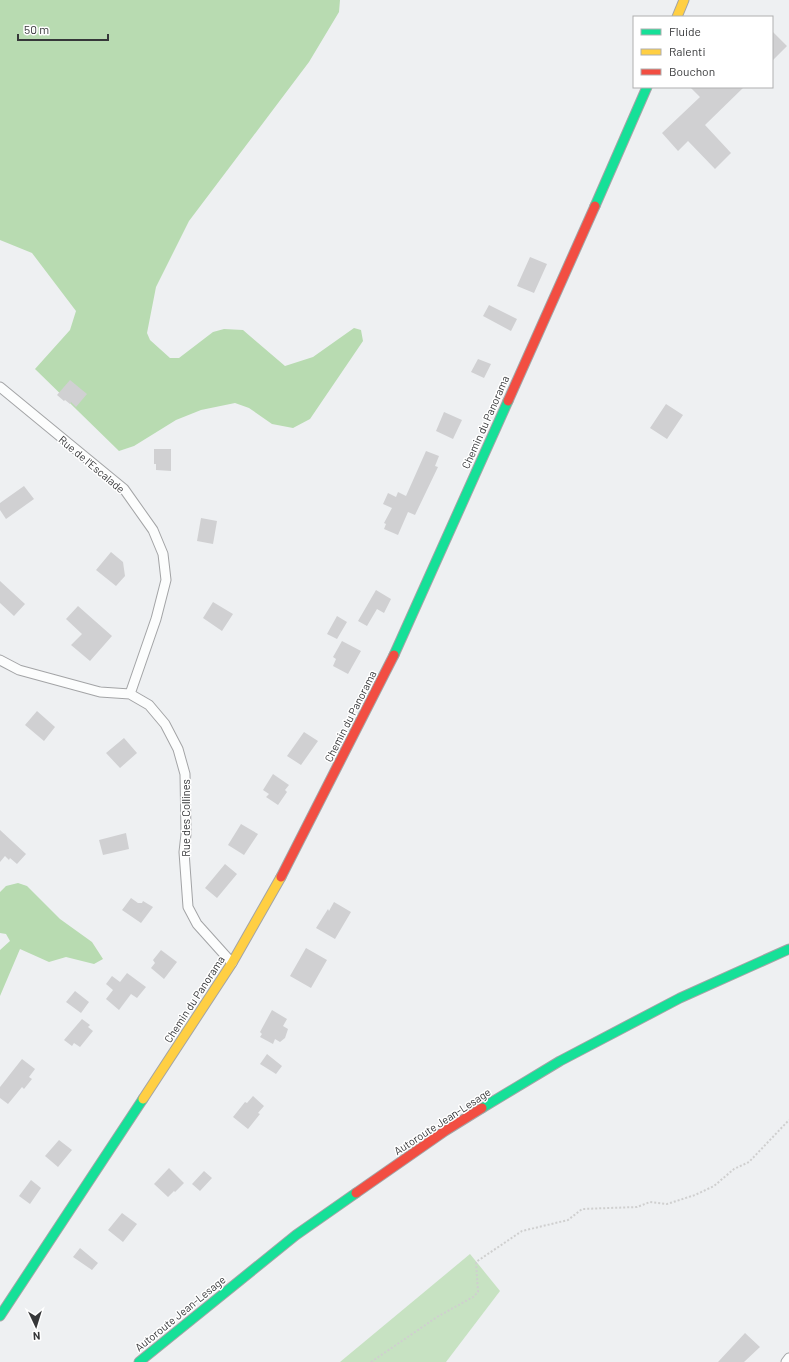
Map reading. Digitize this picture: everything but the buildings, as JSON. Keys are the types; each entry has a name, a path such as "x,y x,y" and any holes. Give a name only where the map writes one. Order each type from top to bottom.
{"main road":[{"path":"677,16 684,0"},
{"name":"Chemin du Panorama","path":"0,1316 232,963 291,860 390,663 573,257 647,88"},
{"name":"Autoroute Jean-Lesage","path":"139,1362 296,1235 445,1131 580,1051 680,998 789,949"}],"street":[{"name":"Rue de l'Escalade","path":"0,387 124,489 153,530 163,554 166,580 156,619 130,694"},
{"name":"Rue des Collines","path":"0,660 19,670 100,692 130,694 148,705 165,724 178,749 185,774 186,834 184,852 188,907 197,924 232,963"},
{"path":"786,1362 789,1358"}],"path":[{"path":"371,1362 436,1317 478,1292 476,1262 522,1231 568,1220 582,1209 637,1207 650,1202 667,1204 696,1195 714,1186 734,1169 749,1162 789,1120"}],"green space":[{"path":"0,0 340,0 339,12 309,62 189,221 156,287 147,333 150,340 170,358 179,358 213,332 224,329 243,330 285,366 313,357 354,328 361,330 363,341 310,419 293,428 272,424 249,408 235,403 201,410 176,420 134,446 119,451 35,369 70,330 76,311 32,253 0,240"},
{"path":"18,883 27,886 60,919 92,942 103,959 94,964 66,957 49,962 20,949 0,996 0,950 10,941 6,934 0,933 0,892 6,886"},
{"path":"470,1254 500,1291 446,1362 340,1362"}],"traffic: fast":[{"path":"595,206 647,88"},
{"path":"394,655 508,401"},
{"path":"482,1108 560,1061 680,998 789,949"},
{"path":"0,1316 143,1099"},
{"path":"139,1362 296,1235 356,1193"}],"traffic: slow":[{"path":"677,16 684,0"},
{"path":"143,1099 232,963 281,877"}],"traffic: jam":[{"path":"508,401 595,206"},
{"path":"281,877 394,655"},
{"path":"356,1193 445,1131 482,1108"}]}
